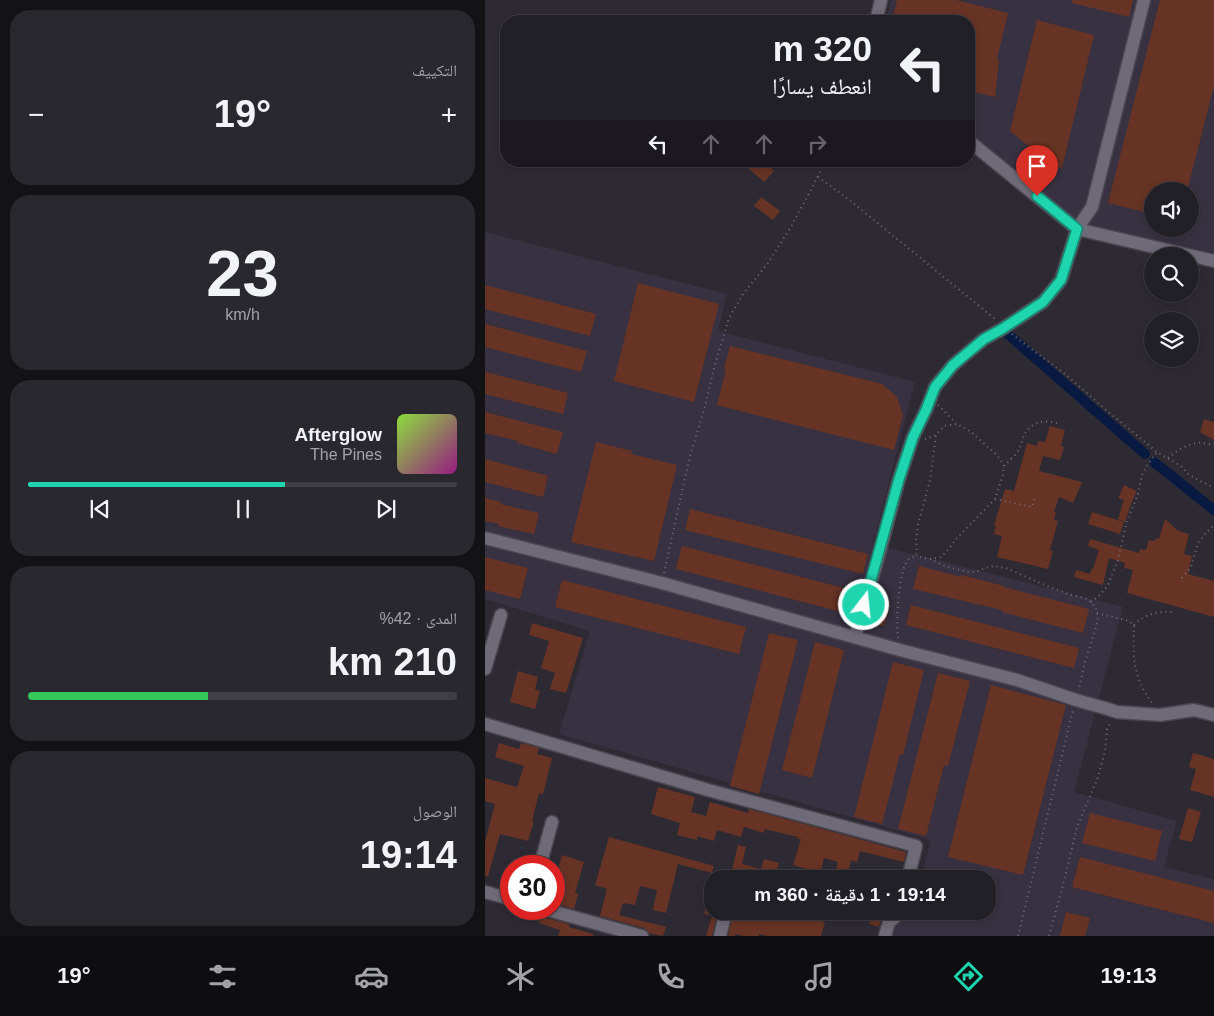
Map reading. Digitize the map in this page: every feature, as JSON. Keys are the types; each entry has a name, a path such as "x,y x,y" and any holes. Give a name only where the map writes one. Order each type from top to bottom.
{"street":[{"path":"877,15 881,0"},
{"path":"855,637 899,479 913,437 935,387 953,365 984,339 1043,302 1061,280 1077,229 1093,207 1144,0"},
{"path":"975,146 1077,229 1214,261"},
{"path":"485,538 662,583 899,650 1017,680 1117,712 1160,715 1194,710 1214,715"},
{"path":"485,670 501,615"},
{"path":"485,724 708,790 916,846 910,870"},
{"path":"543,855 552,822"},
{"path":"485,892 500,896"},
{"path":"565,915 642,936"},
{"path":"720,936 724,920"},
{"path":"885,936 889,922 892,920"}],"path":[{"path":"662,583 690,456 701,423 714,368 729,318 743,294 768,263 787,233 823,167"},
{"path":"818,178 847,198 1021,342 1065,374 1157,452 1181,466 1189,474 1214,488"},
{"path":"933,392 935,401 957,424 969,431 997,455 1004,466"},
{"path":"930,560 941,557 995,499 1004,466 1019,449 1022,439 1033,424 1050,421 1060,424"},
{"path":"917,556 916,540 918,525 930,480 936,435 944,426 957,424"},
{"path":"1168,458 1176,451 1196,443 1209,445 1214,443"},
{"path":"1091,602 1107,586 1118,560 1127,521 1138,494 1142,474 1157,452"},
{"path":"995,499 1032,508 1037,497"},
{"path":"1182,578 1191,567 1198,543 1214,525"},
{"path":"899,650 897,628 899,586 904,567 909,559 917,556 967,572 976,572 994,566 1005,568 1071,595 1088,599 1096,608 1098,621 1085,662 1018,936"},
{"path":"1160,715 1137,678 1133,656 1134,625 1139,620 1155,612 1172,612"},
{"path":"1097,614 1129,621 1134,625"},
{"path":"1049,936 1077,827 1105,751 1107,729 1117,712"}],"shaded area":[{"path":"891,0 1214,0 1214,253 1199,250 1199,247 1188,247 1078,222 975,138 975,15 887,15"},
{"path":"485,232 727,294 718,331 915,382 873,544 1123,607 1074,792 1177,821 1164,867 1214,879 1214,936 887,936 890,925 900,920 996,920 996,870 923,870 931,840 559,734 590,631 485,599"}],"building":[{"path":"897,0 956,0 1008,13 997,59 999,60 995,97 975,92 975,15 893,15"},
{"path":"1072,0 1133,0 1129,17 1072,3"},
{"path":"1160,0 1214,0 1214,86 1189,182 1144,182 1144,212 1108,203"},
{"path":"1037,20 1094,35 1062,168 1039,163 1041,156 1010,131"},
{"path":"747,167 771,167 774,171 764,182"},
{"path":"761,197 780,211 773,220 754,206"},
{"path":"638,283 719,304 694,402 614,381"},
{"path":"485,285 596,314 590,336 485,309"},
{"path":"485,324 587,351 581,372 485,347"},
{"path":"730,346 882,384 897,397 903,415 894,450 717,405"},
{"path":"485,372 568,393 563,414 485,394"},
{"path":"485,412 563,432 557,454 517,443 518,441 485,433"},
{"path":"1204,419 1214,422 1214,440 1200,432"},
{"path":"1050,426 1065,430 1061,446 1064,447 1060,460 1043,456 1039,471 1082,482 1073,503 1059,497 1054,512 1056,512 1054,520 1058,521 1050,550 1053,551 1048,569 997,557 1002,536 994,534 996,525 994,525 1005,489 1014,491 1027,443 1037,446 1038,441 1045,442"},
{"path":"596,442 632,451 631,454 677,465 654,561 571,542"},
{"path":"485,459 548,476 543,497 485,482"},
{"path":"1124,485 1137,491 1125,522 1118,519 1124,500 1118,498"},
{"path":"485,498 501,502 500,504 539,513 534,534 485,521"},
{"path":"690,509 868,554 863,574 685,530"},
{"path":"1092,512 1124,522 1120,534 1088,524"},
{"path":"1165,519 1178,531 1189,534 1184,554 1192,556 1188,574 1214,581 1214,617 1127,593 1133,570 1124,568 1125,563 1109,558 1103,585 1074,577 1076,570 1090,574 1093,569 1099,550 1088,546 1090,539 1139,553 1140,549 1146,550 1149,540 1155,541 1156,538 1159,539"},
{"path":"682,546 859,592 853,615 676,569"},
{"path":"485,557 528,568 520,599 485,590"},
{"path":"919,566 961,577 962,575 1089,609 1083,633 1002,612 1002,610 913,589"},
{"path":"562,580 746,627 739,654 555,607"},
{"path":"876,601 890,606 884,626 873,623 876,614 872,613"},
{"path":"911,605 1079,648 1074,668 906,625"},
{"path":"532,623 583,638 566,693 550,689 555,673 541,668 549,641 529,635"},
{"path":"769,633 798,640 759,794 730,786"},
{"path":"815,642 844,650 812,778 782,770"},
{"path":"893,662 924,670 903,755 900,754 882,824 854,817"},
{"path":"518,671 538,677 535,690 540,691 535,709 510,702"},
{"path":"938,673 970,681 948,766 944,765 926,836 898,829"},
{"path":"991,685 1066,705 1023,875 948,857"},
{"path":"499,743 519,749 521,743 539,748 537,754 552,758 543,794 539,793 528,841 500,834 488,876 485,876 485,842 495,804 485,801 485,778 517,787 524,766 495,757"},
{"path":"1193,753 1214,759 1214,797 1190,790 1196,769 1189,767"},
{"path":"658,787 695,797 691,812 706,816 710,802 748,813 749,809 906,852 904,862 860,851 857,862 851,860 849,870 836,870 838,862 824,858 821,870 810,870 793,865 801,839 797,839 798,837 765,829 764,833 744,827 741,837 717,830 714,841 697,836 697,840 677,835 680,823 651,814"},
{"path":"1188,808 1201,812 1192,842 1179,839"},
{"path":"1090,813 1162,831 1155,861 1082,843"},
{"path":"609,837 714,866 713,870 704,871 678,864 666,913 653,910 657,890 640,886 635,905 623,903 619,915 666,927 663,936 649,933 644,928 600,916 607,889 595,885"},
{"path":"738,845 746,847 742,864 761,869 764,859 779,863 777,870 732,870"},
{"path":"565,856 584,862 575,893 578,894 574,909 565,906"},
{"path":"1080,857 1214,891 1214,923 1072,887"},
{"path":"1066,912 1090,918 1085,936 1060,936"},
{"path":"540,920 553,920 569,924 569,927 593,934 593,936 558,936 560,930 539,923"},
{"path":"711,920 716,920 712,936 706,936"},
{"path":"732,920 817,920 825,922 821,936 767,936 759,934 759,936 743,936 735,934 735,936 728,936"},
{"path":"870,920 881,920 879,927 869,924"}],"waterway":[{"path":"1002,329 1145,454"},
{"path":"1154,462 1214,510"}],"route":[{"path":"864,605 899,479 913,437 935,387 953,365 984,339 1043,302 1061,280 1077,229 1037,196"}]}
